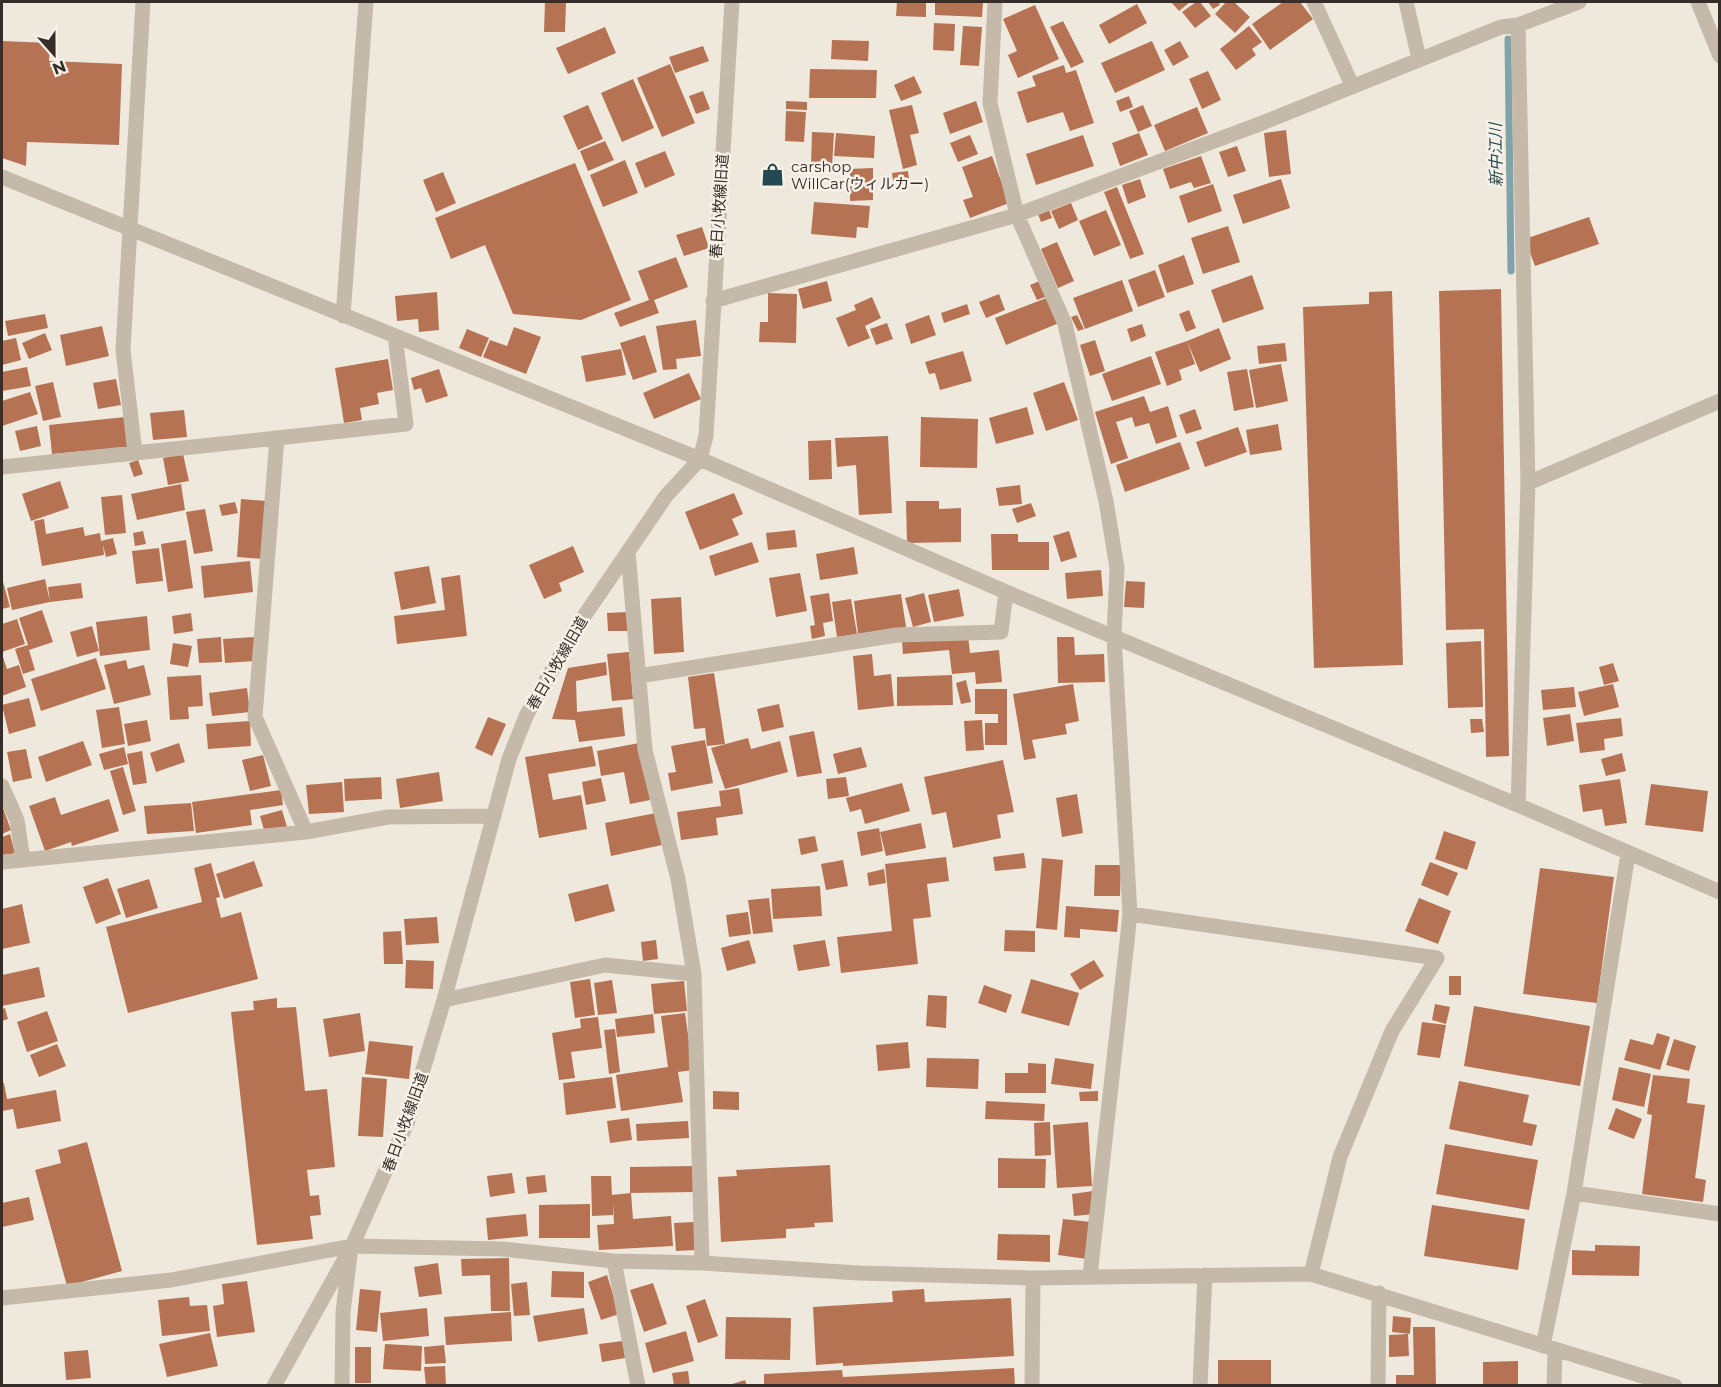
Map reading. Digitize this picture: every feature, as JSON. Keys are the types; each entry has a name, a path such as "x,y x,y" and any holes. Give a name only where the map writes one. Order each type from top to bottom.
{"street":[{"path":"135,453 123,350 142,2"},
{"path":"343,316 366,2"},
{"name":"春日小牧線旧道","path":"274,1386 352,1246 407,1123 444,1000 509,759 545,679 576,628 666,496 700,459 706,436 712,301 732,2"},
{"path":"995,2 990,103 1017,215 1065,324 1101,479 1117,568 1114,637 1130,914 1090,1276"},
{"path":"1314,2 1352,85"},
{"path":"1406,2 1419,59"},
{"path":"712,301 1017,215 1257,124 1501,27 1518,25 1579,2"},
{"path":"1698,2 1719,56"},
{"path":"1518,25 1528,483 1518,805"},
{"path":"2,177 700,459 1006,592 1518,805 1719,892"},
{"path":"2,467 405,424 395,336"},
{"path":"1528,483 1719,401"},
{"path":"277,438 255,717 306,832"},
{"path":"628,552 645,750 678,879 694,974 702,1263"},
{"path":"639,676 897,635 1001,632 1006,592"},
{"path":"2,786 17,820 23,860"},
{"path":"2,862 306,832 388,817 494,816"},
{"path":"1554,1386 1549,1348 1628,854"},
{"path":"1130,914 1437,958 1392,1031 1340,1157 1311,1274"},
{"path":"444,1000 605,966 694,974"},
{"path":"1574,1193 1719,1214"},
{"path":"342,1386 343,1312 352,1246"},
{"path":"2,1298 171,1280 352,1246 502,1249 614,1261 702,1263 858,1273 1033,1278 1311,1274 1379,1293 1674,1386"},
{"path":"614,1261 638,1386"},
{"path":"1200,1386 1205,1275"},
{"path":"1032,1386 1033,1278"},
{"path":"1378,1386 1379,1293"}],"building":[{"path":"545,2 566,2 565,32 544,32"},
{"path":"897,2 926,2 926,17 896,16"},
{"path":"935,2 983,2 982,17 935,15"},
{"path":"1171,2 1190,2 1179,11"},
{"path":"1196,2 1200,2 1211,16 1195,28 1182,12"},
{"path":"1208,2 1218,2 1220,5 1213,9"},
{"path":"1226,2 1234,2 1250,17 1235,33 1215,14"},
{"path":"1283,2 1300,2 1313,19 1270,50 1252,24"},
{"path":"1137,4 1147,23 1109,44 1099,25"},
{"path":"1035,5 1059,59 1018,78 1008,55 1017,51 1003,19"},
{"path":"1063,21 1084,62 1071,68 1050,27"},
{"path":"934,23 955,24 954,51 933,50"},
{"path":"963,26 982,27 979,66 960,65"},
{"path":"1249,26 1262,42 1252,49 1256,55 1236,70 1220,49"},
{"path":"605,27 616,53 568,74 556,48"},
{"path":"832,40 869,41 868,61 831,59"},
{"path":"2,41 50,43 49,61 122,64 119,145 27,142 26,166 2,158"},
{"path":"1152,41 1165,70 1115,93 1101,63"},
{"path":"1180,41 1189,57 1173,66 1164,50"},
{"path":"703,46 709,61 675,73 669,57"},
{"path":"670,64 695,123 662,137 637,78"},
{"path":"1064,65 1066,73 1076,70 1094,123 1070,131 1063,112 1027,123 1017,92 1036,86 1032,76"},
{"path":"810,69 877,70 876,98 809,98"},
{"path":"1208,71 1221,100 1202,109 1189,79"},
{"path":"914,76 922,93 901,101 894,85"},
{"path":"633,79 654,128 622,142 601,93"},
{"path":"703,91 710,109 696,114 689,96"},
{"path":"1129,96 1133,107 1120,112 1116,101"},
{"path":"786,101 807,102 807,110 786,109"},
{"path":"976,101 983,122 950,134 943,113"},
{"path":"588,105 603,139 578,150 563,116"},
{"path":"912,105 919,133 910,135 917,165 903,169 889,110"},
{"path":"1143,105 1152,126 1138,132 1129,111"},
{"path":"1197,107 1208,133 1165,151 1154,125"},
{"path":"786,111 806,112 804,142 785,141"},
{"path":"1286,130 1291,174 1269,177 1264,133"},
{"path":"812,132 834,133 832,166 811,165"},
{"path":"836,133 875,136 874,158 834,156"},
{"path":"1139,133 1148,155 1120,166 1112,143"},
{"path":"970,135 978,154 958,162 950,143"},
{"path":"1083,135 1094,166 1036,185 1026,154"},
{"path":"605,141 614,160 588,171 580,151"},
{"path":"1237,146 1246,171 1228,177 1219,152"},
{"path":"665,151 675,175 645,188 635,163"},
{"path":"992,156 1009,203 970,218 963,200 973,197 962,167"},
{"path":"1201,156 1211,183 1194,188 1191,182 1170,189 1163,169"},
{"path":"625,160 638,193 603,207 590,175"},
{"path":"575,163 631,300 581,320 513,314 485,245 451,259 435,218"},
{"path":"873,168 873,200 850,201 850,169"},
{"path":"908,171 909,179 893,181 892,173"},
{"path":"443,172 456,203 436,212 423,180"},
{"path":"1140,179 1146,197 1128,204 1122,185"},
{"path":"1281,179 1290,208 1243,224 1233,195"},
{"path":"1213,184 1222,211 1188,223 1179,196"},
{"path":"1117,187 1144,254 1130,259 1104,192"},
{"path":"814,202 870,206 868,228 857,227 856,238 811,234"},
{"path":"1071,203 1078,220 1059,229 1051,211"},
{"path":"1049,210 1052,218 1041,222 1038,214"},
{"path":"1106,210 1121,245 1094,256 1079,221"},
{"path":"1589,217 1599,244 1535,266 1525,239"},
{"path":"1228,226 1240,262 1203,274 1191,238"},
{"path":"702,227 709,248 684,256 676,235"},
{"path":"1057,242 1074,281 1058,288 1041,249"},
{"path":"1184,255 1194,284 1167,293 1158,265"},
{"path":"676,257 688,287 654,300 659,313 620,327 614,313 649,300 638,271"},
{"path":"1155,270 1165,297 1138,307 1128,280"},
{"path":"1252,275 1264,309 1223,323 1211,290"},
{"path":"1042,280 1048,296 1037,300 1030,285"},
{"path":"1122,280 1133,311 1085,329 1073,298"},
{"path":"827,281 832,301 803,309 798,289"},
{"path":"1501,289 1509,756 1486,757 1484,629 1446,630 1439,291"},
{"path":"1392,291 1403,665 1314,668 1303,307 1369,304 1369,292"},
{"path":"437,292 439,330 419,332 418,319 397,321 395,296"},
{"path":"768,293 797,294 796,343 759,342 760,322 768,322"},
{"path":"999,294 1005,310 986,318 979,302"},
{"path":"872,297 881,318 865,326 870,338 848,347 836,318 856,310 854,305"},
{"path":"1049,297 1059,323 1006,345 995,318"},
{"path":"967,304 970,314 944,323 941,313"},
{"path":"1189,310 1196,328 1186,332 1179,314"},
{"path":"45,314 48,328 8,336 5,321"},
{"path":"929,315 936,335 911,344 905,324"},
{"path":"1077,315 1084,329 1078,331 1071,317"},
{"path":"696,320 701,356 676,359 677,369 663,370 656,326"},
{"path":"887,323 893,339 876,345 870,329"},
{"path":"1142,324 1146,336 1131,342 1127,329"},
{"path":"102,326 109,356 66,366 60,335"},
{"path":"514,327 541,337 526,374 483,357 490,340 507,346"},
{"path":"1219,328 1231,359 1200,372 1187,341"},
{"path":"467,329 489,338 481,357 459,348"},
{"path":"45,333 52,350 29,359 22,343"},
{"path":"645,335 657,372 633,380 620,343"},
{"path":"16,338 21,360 2,365 2,341"},
{"path":"1095,340 1105,371 1090,376 1080,345"},
{"path":"1187,341 1195,364 1179,370 1182,380 1167,386 1155,352"},
{"path":"1285,343 1287,361 1259,364 1257,346"},
{"path":"621,349 626,375 586,382 581,356"},
{"path":"963,351 972,381 940,390 935,373 929,374 925,362"},
{"path":"1151,356 1161,384 1112,401 1102,374"},
{"path":"388,359 393,390 377,393 379,404 360,408 362,420 344,423 335,368"},
{"path":"1281,364 1288,401 1256,408 1249,370"},
{"path":"27,367 31,386 2,391 2,372"},
{"path":"439,369 448,396 426,403 421,388 414,390 411,378"},
{"path":"1247,369 1254,407 1234,411 1227,372"},
{"path":"689,373 701,399 654,419 643,393"},
{"path":"116,379 121,405 98,409 93,383"},
{"path":"53,382 61,417 43,421 35,386"},
{"path":"1064,382 1078,420 1046,431 1033,393"},
{"path":"30,392 38,414 2,426 2,401"},
{"path":"1144,396 1150,412 1168,406 1177,437 1156,444 1149,423 1135,427 1132,417 1116,422 1128,458 1111,464 1095,412"},
{"path":"1027,407 1034,434 996,444 989,418"},
{"path":"1195,409 1202,429 1186,434 1179,415"},
{"path":"184,410 187,437 153,440 150,413"},
{"path":"125,417 128,447 52,454 49,425"},
{"path":"921,417 978,419 977,468 920,467"},
{"path":"1278,424 1282,450 1250,455 1246,430"},
{"path":"37,426 41,446 20,451 15,431"},
{"path":"1238,427 1247,452 1205,467 1196,442"},
{"path":"888,436 892,513 859,515 856,465 837,467 835,438"},
{"path":"831,440 832,479 809,480 808,441"},
{"path":"1180,442 1190,469 1125,492 1116,465"},
{"path":"183,454 189,481 168,485 163,458"},
{"path":"138,460 143,474 134,477 129,463"},
{"path":"60,481 69,508 31,521 22,494"},
{"path":"181,484 185,510 137,520 131,494"},
{"path":"1020,485 1022,504 999,506 996,488"},
{"path":"734,493 743,514 732,519 739,535 700,550 685,512"},
{"path":"122,495 126,533 105,535 101,497"},
{"path":"241,499 267,501 263,559 237,557"},
{"path":"906,501 939,501 939,509 961,508 961,542 907,543"},
{"path":"235,502 238,513 222,516 219,505"},
{"path":"1031,503 1036,516 1017,523 1012,509"},
{"path":"205,509 213,551 194,554 186,512"},
{"path":"44,519 46,534 83,527 85,536 100,533 101,541 113,538 117,554 106,557 103,545 104,555 42,566 34,521"},
{"path":"795,530 797,547 768,550 766,533"},
{"path":"143,531 146,544 135,546 133,533"},
{"path":"1069,531 1077,557 1061,562 1053,536"},
{"path":"991,534 1018,534 1018,542 1049,542 1049,570 992,570"},
{"path":"186,540 193,588 168,592 161,544"},
{"path":"752,542 759,562 715,576 709,556"},
{"path":"573,546 584,572 559,583 562,591 544,599 529,565"},
{"path":"854,547 858,574 820,580 816,554"},
{"path":"159,548 163,581 136,584 132,551"},
{"path":"250,561 253,592 204,598 201,566"},
{"path":"429,566 436,603 401,610 394,572"},
{"path":"1101,570 1103,596 1067,599 1065,573"},
{"path":"800,573 807,611 776,617 769,578"},
{"path":"460,575 467,636 397,644 394,616 445,610 441,578"},
{"path":"2,578 10,607 2,609"},
{"path":"45,579 50,602 12,610 7,588"},
{"path":"1126,581 1145,582 1144,608 1124,607"},
{"path":"81,583 83,598 50,602 48,587"},
{"path":"959,589 964,616 934,622 928,595"},
{"path":"829,593 833,621 823,623 825,636 812,639 810,626 815,625 810,596"},
{"path":"924,593 931,622 913,627 905,598"},
{"path":"901,594 906,627 858,634 854,601"},
{"path":"681,597 684,652 654,654 651,599"},
{"path":"851,599 857,634 837,637 832,602"},
{"path":"42,610 53,642 29,650 35,670 23,674 15,649 28,645 19,618"},
{"path":"628,612 628,631 608,631 607,613"},
{"path":"191,613 193,631 174,634 172,616"},
{"path":"147,616 150,650 100,656 96,622"},
{"path":"17,619 25,644 2,652 2,624"},
{"path":"92,626 99,651 77,657 70,632"},
{"path":"968,636 970,653 999,650 1002,682 976,684 975,672 952,674 949,650 903,654 902,642"},
{"path":"221,637 222,662 199,663 197,639"},
{"path":"254,637 255,661 225,663 223,639"},
{"path":"1057,637 1074,637 1075,655 1104,654 1105,682 1058,683"},
{"path":"1481,641 1483,707 1448,708 1446,643"},
{"path":"173,643 192,646 188,667 170,664"},
{"path":"629,652 633,699 612,701 607,654"},
{"path":"2,654 7,669 19,665 26,687 2,696"},
{"path":"872,654 874,676 891,674 894,706 858,710 853,656"},
{"path":"96,658 106,689 41,711 31,679"},
{"path":"126,660 128,669 144,665 151,695 114,704 104,665"},
{"path":"606,662 607,675 576,681 577,712 622,707 625,736 579,742 575,720 552,719 568,668"},
{"path":"1613,663 1619,681 1604,685 1599,667"},
{"path":"714,673 725,744 707,746 705,728 694,729 688,677"},
{"path":"201,675 203,706 188,707 189,719 170,720 167,677"},
{"path":"952,675 953,705 897,706 897,677"},
{"path":"966,680 971,702 961,704 956,683"},
{"path":"1073,684 1079,721 1065,724 1067,734 1032,740 1036,758 1024,760 1013,694"},
{"path":"1613,684 1619,707 1584,716 1578,692"},
{"path":"1574,687 1576,707 1543,710 1541,690"},
{"path":"247,688 250,712 212,716 209,693"},
{"path":"975,689 1007,689 1007,745 985,745 985,723 998,723 998,714 975,714"},
{"path":"29,698 36,726 9,734 2,705"},
{"path":"779,704 784,727 762,732 757,709"},
{"path":"119,707 125,744 102,748 96,710"},
{"path":"1570,714 1574,741 1547,746 1543,718"},
{"path":"488,717 506,724 492,756 475,748"},
{"path":"1621,718 1623,736 1604,739 1605,750 1580,753 1576,723"},
{"path":"1470,719 1482,719 1484,732 1471,733"},
{"path":"147,720 151,741 128,746 124,724"},
{"path":"982,720 984,750 966,751 964,721"},
{"path":"250,721 251,746 208,749 206,724"},
{"path":"814,731 822,773 797,777 789,736"},
{"path":"748,738 751,749 780,741 788,772 725,789 711,748"},
{"path":"705,740 713,783 671,791 668,773 676,772 671,746"},
{"path":"83,741 92,765 46,782 38,757"},
{"path":"179,743 185,762 156,772 150,753"},
{"path":"639,743 650,800 630,804 624,772 601,776 597,751"},
{"path":"592,746 596,766 548,774 553,800 581,795 587,829 539,838 525,757"},
{"path":"124,747 128,764 104,770 99,754"},
{"path":"861,747 867,767 838,774 833,754"},
{"path":"26,749 32,778 13,782 7,752"},
{"path":"142,751 147,783 133,785 127,754"},
{"path":"1622,753 1626,771 1606,776 1601,759"},
{"path":"263,755 271,786 250,791 242,760"},
{"path":"1003,760 1014,812 997,815 1001,838 953,848 946,812 932,815 924,777"},
{"path":"123,767 136,811 123,815 110,771"},
{"path":"439,772 443,801 400,808 396,779"},
{"path":"381,777 382,799 345,801 344,779"},
{"path":"846,777 849,796 828,799 826,779"},
{"path":"601,778 606,801 586,805 582,782"},
{"path":"1620,779 1627,823 1605,826 1602,809 1583,812 1579,785"},
{"path":"342,782 344,812 309,814 306,785"},
{"path":"902,783 910,811 865,824 861,809 850,812 846,798"},
{"path":"1651,784 1708,791 1703,832 1645,825"},
{"path":"739,788 743,814 716,818 718,835 681,840 677,812 721,806 719,791"},
{"path":"281,790 283,805 250,810 252,825 196,833 192,802"},
{"path":"1077,794 1083,833 1062,837 1056,798"},
{"path":"55,797 61,815 109,799 119,831 72,846 71,842 45,851 29,806"},
{"path":"191,803 194,831 147,834 144,806"},
{"path":"2,805 11,830 2,834"},
{"path":"282,810 287,827 265,833 260,816"},
{"path":"656,813 662,845 611,856 605,823"},
{"path":"921,823 926,848 886,856 880,832"},
{"path":"879,828 883,851 861,856 857,832"},
{"path":"1444,831 1476,842 1467,870 1435,859"},
{"path":"10,834 15,853 2,856 2,837"},
{"path":"815,836 818,851 801,855 798,839"},
{"path":"1024,853 1026,868 995,871 993,857"},
{"path":"946,857 949,881 927,884 931,917 913,919 918,964 841,973 837,937 892,931 885,864"},
{"path":"1042,858 1063,860 1057,930 1036,928"},
{"path":"843,860 848,886 826,890 821,864"},
{"path":"254,861 263,886 224,899 216,874"},
{"path":"1430,862 1458,873 1448,896 1421,885"},
{"path":"211,863 220,897 216,898 221,918 241,912 258,979 128,1013 106,927 202,902 194,868"},
{"path":"1095,865 1121,865 1120,896 1094,896"},
{"path":"1540,868 1614,877 1597,1003 1523,994"},
{"path":"884,869 886,883 869,886 867,873"},
{"path":"108,878 121,914 96,924 83,887"},
{"path":"149,879 158,908 126,918 117,889"},
{"path":"608,884 615,911 575,922 568,894"},
{"path":"820,886 822,916 773,919 771,889"},
{"path":"769,898 773,932 753,934 748,900"},
{"path":"1419,898 1451,911 1438,944 1405,931"},
{"path":"22,904 30,943 2,949 2,909"},
{"path":"1066,906 1119,910 1117,932 1080,929 1080,938 1064,937"},
{"path":"748,912 751,934 729,937 726,915"},
{"path":"437,917 439,943 406,945 404,919"},
{"path":"1005,930 1035,931 1035,952 1004,951"},
{"path":"401,931 403,964 384,964 383,932"},
{"path":"656,940 658,959 643,961 641,942"},
{"path":"749,940 756,963 727,971 721,948"},
{"path":"825,940 830,966 798,971 793,945"},
{"path":"406,960 434,961 433,989 405,988"},
{"path":"1094,960 1104,976 1080,990 1070,974"},
{"path":"39,967 45,997 2,1006 2,975"},
{"path":"1449,976 1461,976 1461,995 1449,995"},
{"path":"590,979 595,1015 575,1018 570,982"},
{"path":"1031,979 1079,993 1069,1026 1021,1013"},
{"path":"612,980 617,1013 598,1015 594,983"},
{"path":"684,981 687,1011 654,1014 651,984"},
{"path":"984,985 1012,995 1006,1013 978,1003"},
{"path":"928,995 947,996 946,1028 926,1026"},
{"path":"277,998 277,1008 296,1007 305,1091 327,1089 335,1167 307,1170 310,1196 319,1195 321,1215 310,1216 313,1239 257,1245 231,1012 254,1010 253,1001"},
{"path":"1435,1004 1450,1007 1446,1024 1432,1020"},
{"path":"1474,1006 1590,1026 1580,1086 1464,1066"},
{"path":"5,1008 8,1019 2,1021 2,1009"},
{"path":"47,1011 58,1041 27,1052 17,1022"},
{"path":"360,1013 365,1051 329,1057 323,1019"},
{"path":"685,1013 693,1070 678,1072 683,1102 621,1111 616,1075 668,1067 661,1016"},
{"path":"653,1014 655,1033 617,1037 615,1019"},
{"path":"598,1017 602,1048 571,1052 575,1078 559,1080 552,1033 581,1028 580,1019"},
{"path":"1422,1022 1446,1025 1440,1058 1417,1055"},
{"path":"615,1029 620,1072 609,1074 604,1030"},
{"path":"1657,1033 1670,1037 1660,1070 1624,1060 1630,1039 1653,1045"},
{"path":"1674,1039 1696,1046 1689,1071 1666,1065"},
{"path":"369,1041 413,1046 409,1079 365,1074"},
{"path":"908,1042 910,1068 878,1071 876,1045"},
{"path":"57,1044 66,1066 39,1077 30,1055"},
{"path":"927,1058 979,1059 978,1089 926,1087"},
{"path":"1055,1058 1094,1064 1091,1089 1051,1084"},
{"path":"1028,1063 1046,1064 1046,1093 1005,1093 1005,1073 1028,1073"},
{"path":"1619,1067 1651,1074 1644,1107 1612,1100"},
{"path":"1653,1075 1690,1079 1687,1103 1705,1105 1695,1178 1706,1180 1703,1202 1642,1194 1652,1115 1647,1114"},
{"path":"362,1077 387,1079 383,1137 358,1136"},
{"path":"612,1077 616,1108 566,1115 563,1083"},
{"path":"1459,1081 1529,1095 1523,1122 1537,1125 1532,1146 1449,1129"},
{"path":"2,1083 4,1083 7,1099 56,1090 61,1121 17,1129 13,1109 2,1111"},
{"path":"713,1091 739,1092 739,1110 713,1109"},
{"path":"1098,1091 1098,1101 1080,1101 1079,1092"},
{"path":"986,1101 1045,1104 1044,1121 985,1119"},
{"path":"1616,1108 1642,1119 1634,1139 1608,1129"},
{"path":"629,1118 632,1140 610,1143 607,1121"},
{"path":"688,1121 689,1138 637,1141 636,1124"},
{"path":"1050,1122 1051,1155 1035,1156 1034,1123"},
{"path":"1088,1122 1092,1186 1057,1188 1053,1125"},
{"path":"87,1142 122,1271 67,1286 35,1170 61,1163 58,1150"},
{"path":"1445,1144 1538,1160 1529,1210 1436,1194"},
{"path":"998,1158 1046,1159 1045,1188 998,1188"},
{"path":"830,1165 833,1222 814,1223 815,1227 786,1229 786,1238 721,1242 718,1177 737,1176 736,1170"},
{"path":"694,1166 695,1192 630,1193 630,1167"},
{"path":"512,1173 515,1193 490,1197 487,1176"},
{"path":"545,1175 547,1192 528,1194 526,1177"},
{"path":"591,1176 611,1176 612,1195 631,1193 633,1219 671,1216 673,1246 599,1250 597,1225 614,1224 613,1203 613,1215 592,1216"},
{"path":"1093,1191 1095,1214 1074,1216 1072,1194"},
{"path":"29,1197 34,1220 2,1227 2,1203"},
{"path":"590,1204 590,1238 539,1238 539,1205"},
{"path":"1432,1205 1525,1219 1518,1270 1424,1256"},
{"path":"526,1214 528,1236 488,1240 486,1218"},
{"path":"1063,1219 1091,1222 1087,1259 1058,1255"},
{"path":"694,1222 696,1250 676,1251 674,1223"},
{"path":"998,1234 1050,1235 1050,1262 997,1260"},
{"path":"1595,1245 1640,1246 1639,1276 1572,1275 1572,1250 1595,1251"},
{"path":"509,1258 510,1311 491,1311 490,1275 462,1276 461,1259"},
{"path":"438,1263 442,1294 419,1297 414,1267"},
{"path":"552,1271 584,1272 584,1298 551,1297"},
{"path":"607,1275 619,1314 601,1320 588,1282"},
{"path":"247,1281 255,1332 217,1337 213,1306 224,1304 222,1284"},
{"path":"527,1282 530,1315 514,1316 511,1284"},
{"path":"653,1283 667,1324 644,1332 630,1290"},
{"path":"360,1289 381,1291 377,1332 356,1330"},
{"path":"924,1289 925,1302 1011,1298 1014,1356 843,1366 843,1363 816,1365 813,1307 893,1302 892,1291"},
{"path":"189,1297 190,1306 207,1305 210,1331 162,1336 158,1300"},
{"path":"705,1299 718,1336 698,1343 686,1306"},
{"path":"427,1308 429,1336 383,1341 380,1313"},
{"path":"584,1308 588,1334 538,1342 533,1316"},
{"path":"511,1312 512,1341 446,1345 444,1317"},
{"path":"1393,1316 1411,1318 1410,1334 1392,1332"},
{"path":"726,1317 791,1318 790,1360 725,1359"},
{"path":"1413,1327 1435,1327 1436,1386 1396,1386 1396,1375 1414,1375"},
{"path":"686,1331 694,1361 653,1373 645,1343"},
{"path":"210,1333 218,1366 167,1377 159,1344"},
{"path":"1408,1334 1409,1356 1389,1357 1389,1335"},
{"path":"623,1341 625,1358 602,1362 599,1344"},
{"path":"385,1344 422,1346 421,1371 383,1369"},
{"path":"444,1345 446,1363 425,1364 424,1347"},
{"path":"355,1347 371,1347 371,1383 355,1383"},
{"path":"88,1350 91,1378 66,1380 64,1352"},
{"path":"1218,1360 1271,1360 1271,1386 1218,1386"},
{"path":"1518,1361 1518,1386 1483,1386 1483,1362"},
{"path":"445,1366 446,1386 426,1386 424,1367"},
{"path":"1014,1368 1015,1386 764,1386 764,1374 842,1370 843,1377"},
{"path":"688,1371 690,1386 674,1386 672,1373"},
{"path":"745,1380 747,1386 729,1386 729,1385"}],"waterway":[{"name":"新中江川","path":"1508,39 1511,271"}],"place":[{"name":"carshop WillCar(ウィルカー)","path":"773,175"}]}
